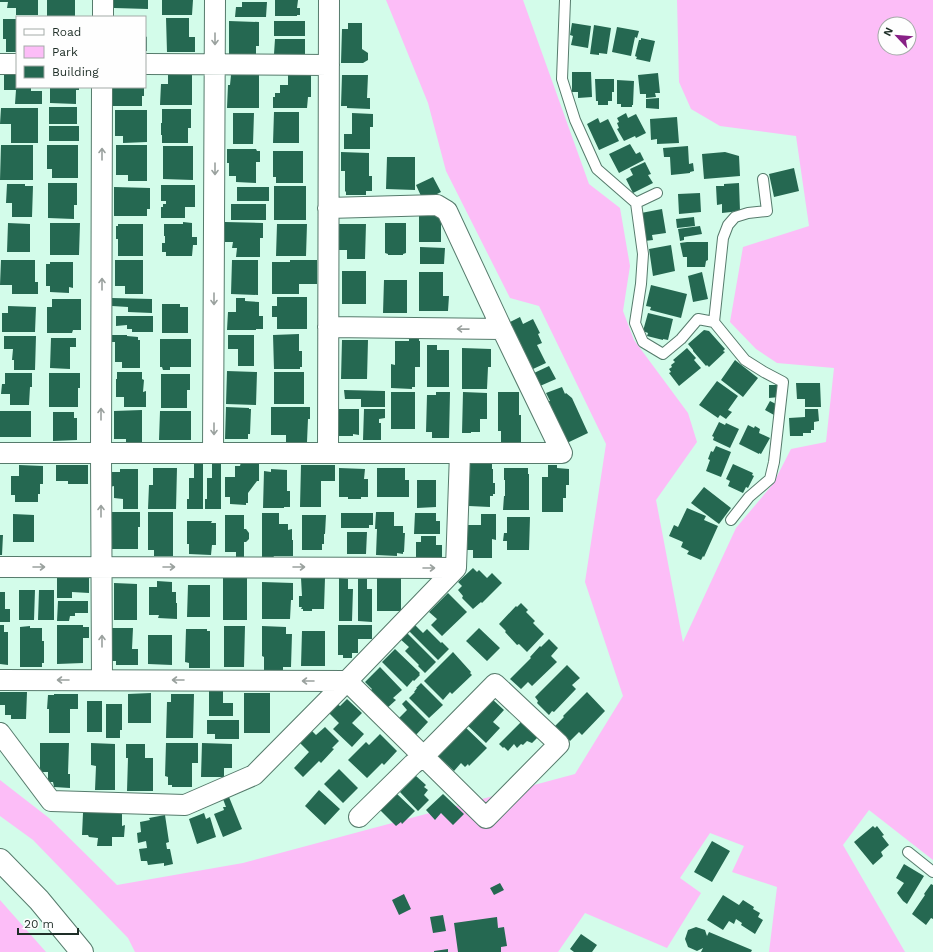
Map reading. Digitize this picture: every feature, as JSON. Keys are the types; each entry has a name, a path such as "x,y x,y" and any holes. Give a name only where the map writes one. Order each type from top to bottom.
{"street":[{"path":"103,0 103,16"},
{"path":"214,453 215,0"},
{"path":"328,453 329,0"},
{"path":"0,64 16,64"},
{"path":"146,64 329,65"},
{"path":"102,88 102,680"},
{"path":"0,453 562,453 447,211 437,205 328,208"},
{"path":"328,327 502,329"},
{"path":"0,733 51,801 185,806 254,775 456,568 460,453"},
{"path":"0,566 456,568"},
{"path":"0,680 347,681 424,756 486,818 559,744 495,684 424,756 413,764 359,817"},
{"path":"0,860 39,900 82,952"}],"lane":[{"path":"565,0 562,79 575,120 597,168 636,203 643,254 641,284 635,324 643,342 663,354 681,339 698,319 714,322 745,360 783,382 774,462 770,479 750,497 731,520"},
{"path":"714,322 723,238 728,225 735,217 767,211 763,179"},
{"path":"636,203 657,193"},
{"path":"908,852 933,872"}],"green space":[{"path":"386,0 523,0 589,184 620,208 630,266 623,311 634,340 688,413 697,442 656,500 683,642 736,528 773,484 791,449 826,442 834,368 777,363 756,349 730,322 743,247 809,226 796,136 720,126 691,109 679,82 677,0 933,0 933,860 869,810 843,845 905,952 769,952 777,887 732,872 744,846 710,833 680,878 701,893 667,948 585,913 558,952 135,952 128,938 33,840 0,816 0,780 49,818 117,885 243,863 575,774 623,696 585,582 606,444 539,306 510,298 446,171 428,103"},
{"path":"0,900 46,952 0,952"}],"building":[{"path":"0,0 38,0 38,15 16,15 16,8 7,8 8,2 0,2"},
{"path":"47,0 75,0 75,16 47,16"},
{"path":"114,0 148,0 148,9 114,8"},
{"path":"162,0 193,0 192,15 162,15"},
{"path":"275,0 298,0 297,8 300,8 300,15 275,16"},
{"path":"242,2 267,2 266,17 235,17 236,7 242,7"},
{"path":"166,18 189,18 189,37 195,37 195,52 167,52"},
{"path":"3,19 16,19 16,52 6,52 6,39 3,39"},
{"path":"229,21 259,22 259,46 256,46 256,55 229,54"},
{"path":"274,21 305,21 305,36 274,36"},
{"path":"348,23 362,23 362,49 368,53 368,60 363,63 341,63 342,29 348,29"},
{"path":"572,23 591,26 588,48 571,45 573,36 570,35"},
{"path":"594,25 611,28 607,54 590,54"},
{"path":"617,27 639,31 637,38 635,37 631,56 612,52"},
{"path":"146,36 147,37 146,51"},
{"path":"641,38 655,41 650,62 636,59 637,57 635,56 639,40 641,40"},
{"path":"275,39 305,39 305,54 274,54"},
{"path":"572,72 591,72 592,97 578,98 578,92 572,92"},
{"path":"658,73 660,93 655,93 656,97 646,98 646,94 640,94 638,75"},
{"path":"4,74 16,74 16,88 31,88 31,91 42,91 42,104 15,104 16,90 4,90"},
{"path":"168,74 192,74 192,105 160,105 161,84 168,84"},
{"path":"231,75 259,75 259,108 227,108 228,85 230,85"},
{"path":"288,75 311,75 311,97 308,97 307,108 273,108 273,97 275,97 275,93 280,93 280,85 288,85"},
{"path":"342,75 368,75 367,98 370,98 370,109 347,108 347,106 341,106"},
{"path":"595,79 614,79 612,101 608,101 608,105 598,105 598,101 596,101"},
{"path":"617,80 634,81 632,107 621,107 621,104 617,104"},
{"path":"50,88 79,88 79,90 76,90 76,104 50,103"},
{"path":"112,88 144,88 142,106 112,106"},
{"path":"659,98 659,109 646,108 646,99"},
{"path":"49,107 77,107 77,124 49,124"},
{"path":"1,108 38,108 38,143 11,143 11,124 0,124"},
{"path":"162,109 191,109 191,128 188,128 188,143 162,143"},
{"path":"115,110 147,110 147,142 123,143 123,136 115,136"},
{"path":"274,112 299,112 299,143 273,143"},
{"path":"233,113 254,113 253,144 233,144"},
{"path":"352,113 373,114 373,127 370,127 370,149 344,149 344,134 352,134"},
{"path":"626,113 628,118 636,114 646,133 636,138 635,136 624,141 617,129 619,128 617,123 619,122 617,118"},
{"path":"677,117 679,143 657,144 657,139 651,140 650,119"},
{"path":"598,118 600,123 608,119 619,141 599,150 587,124"},
{"path":"49,126 79,126 79,141 49,141"},
{"path":"630,144 636,154 640,152 644,160 619,173 609,154"},
{"path":"1,145 33,145 33,180 0,180"},
{"path":"47,145 78,145 78,178 52,178 52,169 47,169"},
{"path":"116,145 147,145 147,181 128,181 128,175 116,175"},
{"path":"163,146 193,146 193,180 163,179"},
{"path":"688,146 689,164 693,163 694,171 690,173 671,175 670,157 664,157 663,148"},
{"path":"227,149 256,149 257,151 260,151 260,162 256,162 256,183 236,182 236,176 229,176"},
{"path":"273,151 303,151 303,183 276,183 276,177 273,177"},
{"path":"341,152 369,153 369,176 372,176 372,191 366,191 366,195 346,195 345,171 341,171"},
{"path":"725,152 739,156 740,176 704,179 702,154"},
{"path":"387,157 415,157 415,190 386,189"},
{"path":"645,162 651,174 648,175 653,183 633,193 626,179 633,175 630,169"},
{"path":"794,168 799,191 774,197 769,174"},
{"path":"433,177 441,192 433,196 421,196 416,185"},
{"path":"48,183 77,183 77,205 74,205 74,219 48,218"},
{"path":"739,183 740,211 722,213 722,204 717,205 716,186"},
{"path":"7,184 25,184 25,186 33,186 32,217 12,217 12,203 6,203"},
{"path":"161,185 195,185 195,207 185,207 185,218 161,218 161,207 163,207 163,204 166,204 166,201 161,201"},
{"path":"274,186 306,186 306,220 274,220"},
{"path":"114,187 150,188 150,209 147,209 147,216 114,216"},
{"path":"237,187 269,187 269,201 237,201"},
{"path":"700,193 701,212 679,214 678,194"},
{"path":"231,204 266,204 266,220 231,220"},
{"path":"662,209 666,233 652,235 653,240 645,241 641,213"},
{"path":"419,216 440,216 441,242 419,242"},
{"path":"694,217 695,226 677,228 676,219"},
{"path":"183,222 192,223 192,237 197,237 197,245 193,245 192,256 166,256 166,252 162,252 162,243 165,243 164,224 183,224"},
{"path":"225,222 263,223 263,238 260,238 260,257 236,257 237,248 232,248 233,242 225,242"},
{"path":"8,223 30,224 30,252 7,252"},
{"path":"50,223 80,223 79,255 50,255"},
{"path":"385,223 406,223 406,253 403,255 388,255 385,253"},
{"path":"118,224 143,224 143,256 118,256 116,226 118,226"},
{"path":"277,224 307,224 306,256 276,256"},
{"path":"339,224 366,224 365,259 347,259 347,250 339,250"},
{"path":"700,226 702,234 684,237 684,240 680,241 678,229"},
{"path":"708,242 708,260 706,261 705,267 687,267 687,257 683,257 680,243"},
{"path":"671,245 675,271 653,276 649,249"},
{"path":"420,247 445,248 444,264 420,264"},
{"path":"1,260 35,260 35,282 38,282 38,294 12,294 12,285 0,285"},
{"path":"115,260 143,260 143,294 125,294 125,286 115,286"},
{"path":"232,260 258,260 258,295 231,294"},
{"path":"290,260 317,260 317,284 299,284 299,294 272,294 272,262 290,262"},
{"path":"50,262 73,262 73,288 69,287 69,293 50,292 50,286 46,286 46,264 50,264"},
{"path":"342,271 366,271 366,304 342,304"},
{"path":"419,272 443,272 443,296 449,296 448,311 419,311"},
{"path":"702,272 708,299 693,302 688,276"},
{"path":"384,280 407,280 407,313 383,313"},
{"path":"651,285 687,294 681,318 650,310 651,307 646,306"},
{"path":"277,297 307,297 307,329 277,329 277,317 272,317 272,306 277,306"},
{"path":"112,298 152,299 152,313 128,312 128,307 112,306"},
{"path":"236,298 245,298 245,301 259,302 259,316 263,316 263,329 227,330 228,312 236,312"},
{"path":"52,299 81,299 81,330 73,330 72,333 47,333 47,307 52,307"},
{"path":"162,304 180,304 180,307 188,307 188,333 162,333"},
{"path":"8,306 36,307 35,332 2,332 2,313 8,313"},
{"path":"648,313 673,319 668,340 647,336 648,333 643,331"},
{"path":"116,316 153,316 153,332 132,332 132,329 127,329 127,325 116,326"},
{"path":"520,317 523,324 533,319 540,333 538,334 542,343 537,345 546,363 533,369 510,322"},
{"path":"704,330 709,331 725,349 723,351 725,352 709,367 707,365 706,366 688,344"},
{"path":"299,334 299,351 302,351 302,367 300,367 300,369 274,369 273,335"},
{"path":"112,335 138,337 138,340 140,340 140,368 122,368 122,362 115,362 115,342 112,342"},
{"path":"228,335 254,335 254,366 238,366 238,349 228,349"},
{"path":"4,336 36,336 35,370 14,370 14,360 12,360 13,349 4,349"},
{"path":"51,338 76,338 76,347 70,347 70,369 50,368"},
{"path":"160,339 191,339 191,367 170,367 170,370 163,370 162,367 160,367"},
{"path":"409,339 419,339 420,341 420,367 415,367 415,387 412,387 412,389 391,388 391,364 395,365 395,341 409,341"},
{"path":"342,340 368,340 367,379 341,379"},
{"path":"427,345 437,345 437,350 449,350 449,387 427,387"},
{"path":"462,348 491,349 491,367 488,367 487,389 462,389"},
{"path":"687,348 696,358 694,360 701,368 679,386 669,373 671,372 669,369 675,362 673,360"},
{"path":"735,360 758,378 743,397 721,380"},
{"path":"549,366 556,379 540,386 534,373"},
{"path":"227,371 257,372 256,405 226,404"},
{"path":"117,372 142,372 142,379 144,380 143,392 146,391 146,407 124,407 124,397 116,397"},
{"path":"274,372 304,372 304,404 274,404"},
{"path":"5,373 32,373 32,387 30,387 29,405 10,405 10,394 1,394 2,384 5,384"},
{"path":"49,373 80,373 78,407 49,407"},
{"path":"161,374 190,374 190,390 187,390 187,408 161,408"},
{"path":"717,381 738,396 728,410 732,412 726,419 720,415 718,418 699,405"},
{"path":"796,383 820,383 821,407 805,407 805,399 797,399"},
{"path":"769,385 779,385 779,397 769,398"},
{"path":"562,387 565,394 566,393 572,398 588,433 567,443 548,401 550,401 546,393"},
{"path":"344,390 385,391 385,407 361,407 361,399 345,399"},
{"path":"391,392 415,392 415,429 391,429"},
{"path":"436,392 450,392 449,438 432,438 432,432 426,432 427,395 436,395"},
{"path":"463,392 487,393 487,419 480,419 480,432 462,433"},
{"path":"498,392 519,392 521,443 501,443 501,431 498,431"},
{"path":"770,401 778,405 774,415 765,410"},
{"path":"226,407 251,409 250,434 248,434 248,439 225,439"},
{"path":"271,407 310,407 307,442 286,442 286,435 271,435"},
{"path":"338,409 359,409 359,435 353,434 353,436 338,436"},
{"path":"364,409 385,409 385,418 379,419 379,423 381,423 381,440 363,440"},
{"path":"805,409 818,409 819,421 814,422 814,430 811,430 811,433 803,433 803,436 790,436 789,418 805,417"},
{"path":"142,410 142,442 126,442 126,439 114,439 114,411"},
{"path":"0,411 31,411 31,437 0,437"},
{"path":"160,411 191,411 191,440 159,440"},
{"path":"53,412 74,412 74,418 77,418 77,440 53,441"},
{"path":"719,422 725,425 726,423 739,429 730,448 713,440 714,437 712,436"},
{"path":"748,425 754,428 755,426 760,429 759,433 770,438 761,454 739,444"},
{"path":"716,446 731,452 721,477 706,471 710,460 708,459 711,451 713,452"},
{"path":"241,462 259,462 259,481 257,481 248,493 248,503 246,503 246,505 230,504 230,497 225,497 225,477 235,477 235,466 240,466"},
{"path":"194,463 203,463 203,509 187,509 187,499 189,499 189,478 194,478"},
{"path":"212,463 221,463 221,509 205,509 205,499 207,499 207,478 212,478"},
{"path":"469,464 492,464 495,494 490,496 490,507 469,506"},
{"path":"733,464 753,473 752,475 754,476 748,488 746,487 743,493 728,486 730,481 726,479"},
{"path":"19,465 43,466 43,484 40,484 38,502 15,502 15,495 11,495 11,476 19,476"},
{"path":"56,465 88,465 88,484 68,484 68,481 56,481"},
{"path":"301,465 335,465 335,481 321,481 321,507 300,507"},
{"path":"548,465 557,465 557,468 569,469 569,485 566,485 566,498 563,498 563,512 542,512 542,477 548,477"},
{"path":"153,468 177,468 176,509 148,509 149,485 153,485"},
{"path":"339,468 365,469 364,479 368,479 368,497 361,497 361,499 348,499 348,497 339,497"},
{"path":"377,468 405,468 405,480 409,480 409,497 377,497"},
{"path":"504,468 528,468 529,510 503,510 505,496"},
{"path":"120,469 138,469 138,509 123,509 123,499 114,498 114,486 110,487 111,472 120,472"},
{"path":"271,469 287,470 287,491 290,491 290,507 263,508 264,471 271,472"},
{"path":"417,480 436,480 436,507 417,508"},
{"path":"704,487 731,508 719,524 691,503"},
{"path":"687,508 706,516 704,520 718,526 704,557 703,556 701,560 687,554 689,551 681,547 683,542 669,536 674,525 678,527"},
{"path":"111,512 140,512 138,549 111,549"},
{"path":"148,512 173,512 173,556 154,556 154,550 148,550"},
{"path":"376,512 394,512 394,526 403,526 403,533 405,533 403,554 397,553 397,556 376,555"},
{"path":"262,513 279,513 279,524 288,524 288,530 292,529 293,556 274,556 273,558 262,558"},
{"path":"341,513 373,513 373,525 369,525 369,528 341,528"},
{"path":"415,513 436,513 436,521 440,521 440,534 414,534"},
{"path":"13,514 34,515 34,542 13,542"},
{"path":"481,514 496,514 496,540 492,539 492,558 473,558 473,550 467,550 468,525 481,525"},
{"path":"225,515 244,515 244,529 246,529 249,533 249,539 244,542 244,558 236,558 236,552 225,552"},
{"path":"302,515 326,515 324,544 322,544 322,550 302,550"},
{"path":"507,517 530,517 529,550 507,550 507,541 503,541 504,533 507,533"},
{"path":"187,521 212,521 211,523 216,523 216,545 212,545 211,555 189,554 189,544 187,544"},
{"path":"347,532 367,532 366,554 347,554"},
{"path":"0,535 3,535 2,555 0,555"},
{"path":"421,536 436,536 436,545 442,545 442,557 416,557 416,542 421,542"},
{"path":"473,568 477,572 479,570 487,578 492,573 502,583 482,603 481,602 473,609 462,598 463,596 458,590 462,586 458,582"},
{"path":"89,577 89,593 72,592 72,598 57,598 57,578"},
{"path":"223,577 247,577 247,620 223,620"},
{"path":"301,578 325,578 324,609 303,611 303,609 301,609 302,607 299,607 299,596 302,596"},
{"path":"339,578 348,579 348,589 353,589 352,621 339,621"},
{"path":"377,578 401,578 401,611 377,611"},
{"path":"358,579 367,579 367,589 372,589 372,622 358,621"},
{"path":"157,581 172,582 172,592 176,592 177,619 158,618 159,615 149,615 149,587 157,587"},
{"path":"262,582 293,583 293,600 291,600 290,619 262,619"},
{"path":"114,583 137,584 137,620 114,620"},
{"path":"188,585 210,585 210,617 187,617"},
{"path":"19,590 35,590 34,620 19,620"},
{"path":"39,590 54,590 54,620 38,620"},
{"path":"0,592 5,592 5,609 10,609 10,622 0,622"},
{"path":"448,593 467,612 442,636 431,625 437,619 429,612"},
{"path":"58,601 88,601 88,613 75,613 75,616 70,616 69,621 57,621"},
{"path":"521,603 528,610 526,612 535,621 533,623 544,634 527,652 519,644 517,645 499,624 516,606 517,607"},
{"path":"414,624 423,633 427,629 449,649 438,660 408,630"},
{"path":"0,625 4,625 4,632 8,632 8,665 0,664"},
{"path":"57,625 83,625 83,627 89,627 89,638 83,638 83,663 57,664"},
{"path":"338,625 372,625 372,639 358,639 358,653 352,653 352,658 343,658 343,655 338,655"},
{"path":"30,626 30,628 42,628 42,641 44,641 44,663 42,663 42,667 20,667 20,627"},
{"path":"224,626 245,626 244,667 224,667"},
{"path":"262,626 286,627 286,634 292,634 291,667 283,667 283,671 264,671 264,657 262,656"},
{"path":"112,628 133,628 132,649 138,649 138,665 116,665 116,661 111,661"},
{"path":"479,628 500,648 487,661 466,641"},
{"path":"186,629 207,629 207,631 210,631 210,668 189,668 189,663 185,662"},
{"path":"302,631 325,631 325,666 301,666"},
{"path":"406,632 436,662 425,673 405,651 409,647 399,638"},
{"path":"148,635 172,635 172,665 148,664"},
{"path":"549,639 558,648 551,656 557,662 532,686 528,682 521,689 510,679 531,658 530,657 540,646 541,647"},
{"path":"395,649 420,673 420,675 407,687 382,662"},
{"path":"453,652 472,675 452,694 450,692 443,700 424,681"},
{"path":"567,665 580,678 572,685 576,689 554,712 552,711 549,715 537,703 538,701 535,697"},
{"path":"380,667 402,690 393,698 396,700 386,709 369,692 372,689 365,682"},
{"path":"421,683 443,705 429,718 409,698"},
{"path":"209,689 223,689 223,703 233,703 233,716 209,716"},
{"path":"0,692 27,692 26,719 11,719 11,715 5,715 5,705 0,705"},
{"path":"587,692 605,711 582,735 579,732 570,741 555,726"},
{"path":"151,693 151,723 128,723 128,694"},
{"path":"244,693 270,693 270,733 244,733"},
{"path":"78,694 78,709 70,709 70,733 49,733 49,709 47,709 48,695"},
{"path":"171,694 194,694 193,738 166,738 167,702 171,702"},
{"path":"491,698 504,710 493,722 500,728 486,743 466,724"},
{"path":"347,699 362,713 352,723 364,734 352,747 333,729 339,723 329,713 337,704 340,706"},
{"path":"406,700 428,722 415,736 398,719 407,710 402,704"},
{"path":"87,701 102,701 102,732 87,732"},
{"path":"106,704 122,704 122,730 120,730 120,738 106,738"},
{"path":"207,720 239,720 239,739 215,739 215,734 207,734"},
{"path":"522,721 538,737 532,743 527,741 517,748 514,744 508,751 499,744"},
{"path":"463,725 487,748 469,766 468,764 465,767 461,763 454,771 437,755"},
{"path":"325,727 339,741 321,763 319,761 303,777 294,768 309,752 300,743 312,731 316,735"},
{"path":"380,734 397,751 384,765 382,763 367,778 348,760 366,742 369,745"},
{"path":"40,743 69,743 68,774 70,774 70,788 54,787 53,782 48,782 48,772 40,772"},
{"path":"91,743 115,744 115,790 95,790 96,766 91,765"},
{"path":"166,743 198,743 198,763 192,763 192,787 172,787 172,785 168,785 168,777 165,776"},
{"path":"202,743 232,744 232,768 224,768 224,777 201,777"},
{"path":"126,744 145,744 145,758 153,758 153,791 127,791 128,758 126,758"},
{"path":"339,769 358,788 343,803 324,784"},
{"path":"416,776 426,785 424,787 428,790 424,795 429,800 418,811 400,792"},
{"path":"319,790 340,809 325,825 305,806"},
{"path":"396,793 415,811 402,824 401,822 396,826 380,810"},
{"path":"443,794 464,814 453,825 441,813 435,820 426,810"},
{"path":"229,797 242,829 223,837 214,814 224,810 223,807 226,807 223,799"},
{"path":"83,813 122,813 122,826 125,825 124,837 112,837 112,846 97,846 98,838 82,835"},
{"path":"204,813 206,819 210,817 216,837 197,844 189,819"},
{"path":"165,815 169,842 166,843 167,849 170,849 173,864 164,866 164,863 148,865 147,861 141,861 139,849 147,848 146,841 138,843 137,833 141,832 140,822 150,820 149,818"},
{"path":"873,826 875,828 877,826 889,845 881,852 883,856 873,865 854,842"},
{"path":"712,841 730,851 712,882 694,872"},
{"path":"904,864 924,876 907,904 897,893 904,883 896,878"},
{"path":"500,883 504,890 494,895 490,888"},
{"path":"931,884 933,885 933,919 931,918 926,925 912,914"},
{"path":"404,894 411,909 399,915 392,900"},
{"path":"723,895 739,905 743,900 760,913 758,917 763,920 755,934 741,925 742,923 736,919 734,924 729,921 723,930 707,920"},
{"path":"443,915 446,931 433,933 430,917"},
{"path":"497,917 498,928 504,927 507,946 501,947 501,952 458,952 454,923"},
{"path":"696,927 705,930 707,936 709,932 752,950 751,952 701,952 703,948 697,951 688,947 685,939 688,930"},
{"path":"581,934 597,945 592,952 574,952 570,949"},
{"path":"448,949 448,952 434,952 434,951"}]}
